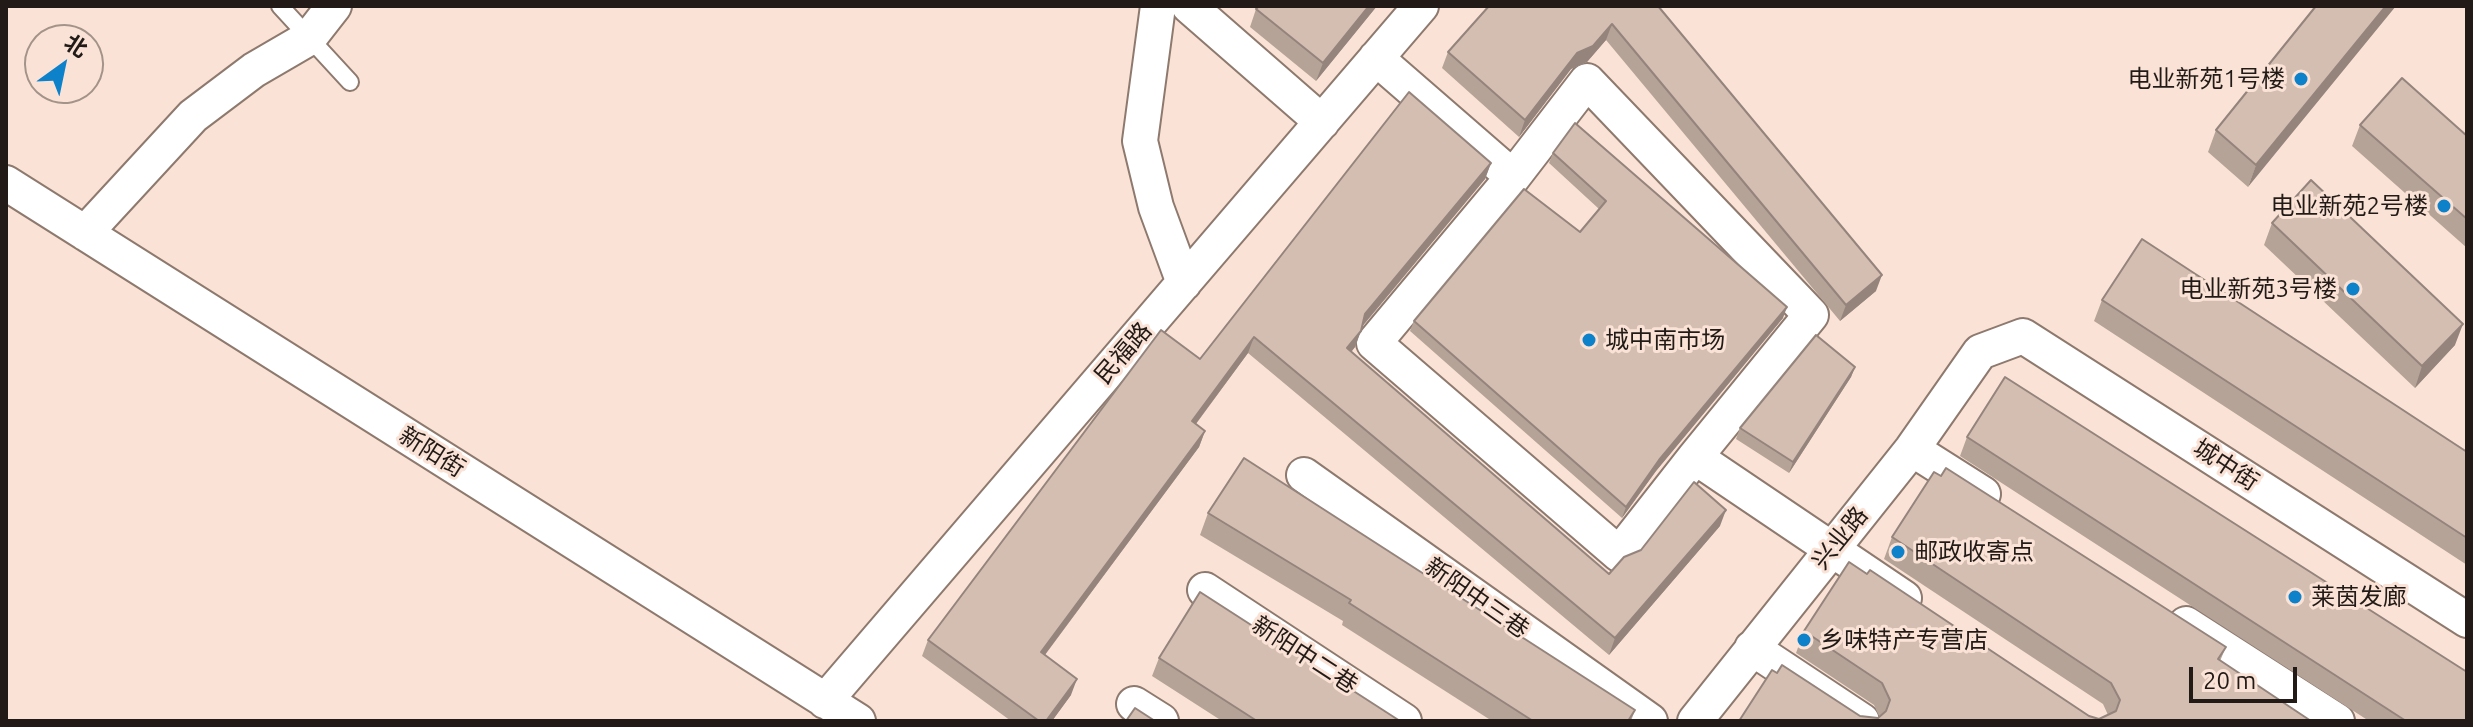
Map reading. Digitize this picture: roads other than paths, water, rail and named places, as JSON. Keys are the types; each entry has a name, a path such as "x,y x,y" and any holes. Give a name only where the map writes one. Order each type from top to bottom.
{"street":[{"path":"85,233 193,116 254,70 309,38 334,6"},
{"path":"1158,6 1140,141 1156,207 1184,283"},
{"path":"1189,6 1322,122"},
{"name":"民福路","path":"819,711 1421,6"},
{"path":"1376,58 1513,177"},
{"path":"1587,81 1811,315 1695,457 1619,554 1374,343 1513,177 1587,81"},
{"name":"新阳街","path":"6,183 819,711 858,721"},
{"name":"城中街","path":"1980,352 2023,336 2467,620"},
{"name":"兴业路","path":"1695,721 1912,449 1980,352"},
{"path":"1912,449 2015,515"},
{"path":"1695,457 1935,618"},
{"name":"新阳中三巷","path":"1304,475 1650,721"},
{"name":"新阳中二巷","path":"1205,590 1404,721"},
{"path":"2157,606 2337,721"},
{"path":"1752,648 1862,721"}],"lane":[{"path":"280,6 350,82"}],"place":[{"name":"电业新苑1号楼","path":"2301,79"},
{"name":"电业新苑2号楼","path":"2444,206"},
{"name":"电业新苑3号楼","path":"2353,289"},
{"name":"城中南市场","path":"1589,340"},
{"name":"邮政收寄点","path":"1898,552"},
{"name":"莱茵发廊","path":"2295,597"},
{"name":"乡味特产专营店","path":"1804,640"}]}
